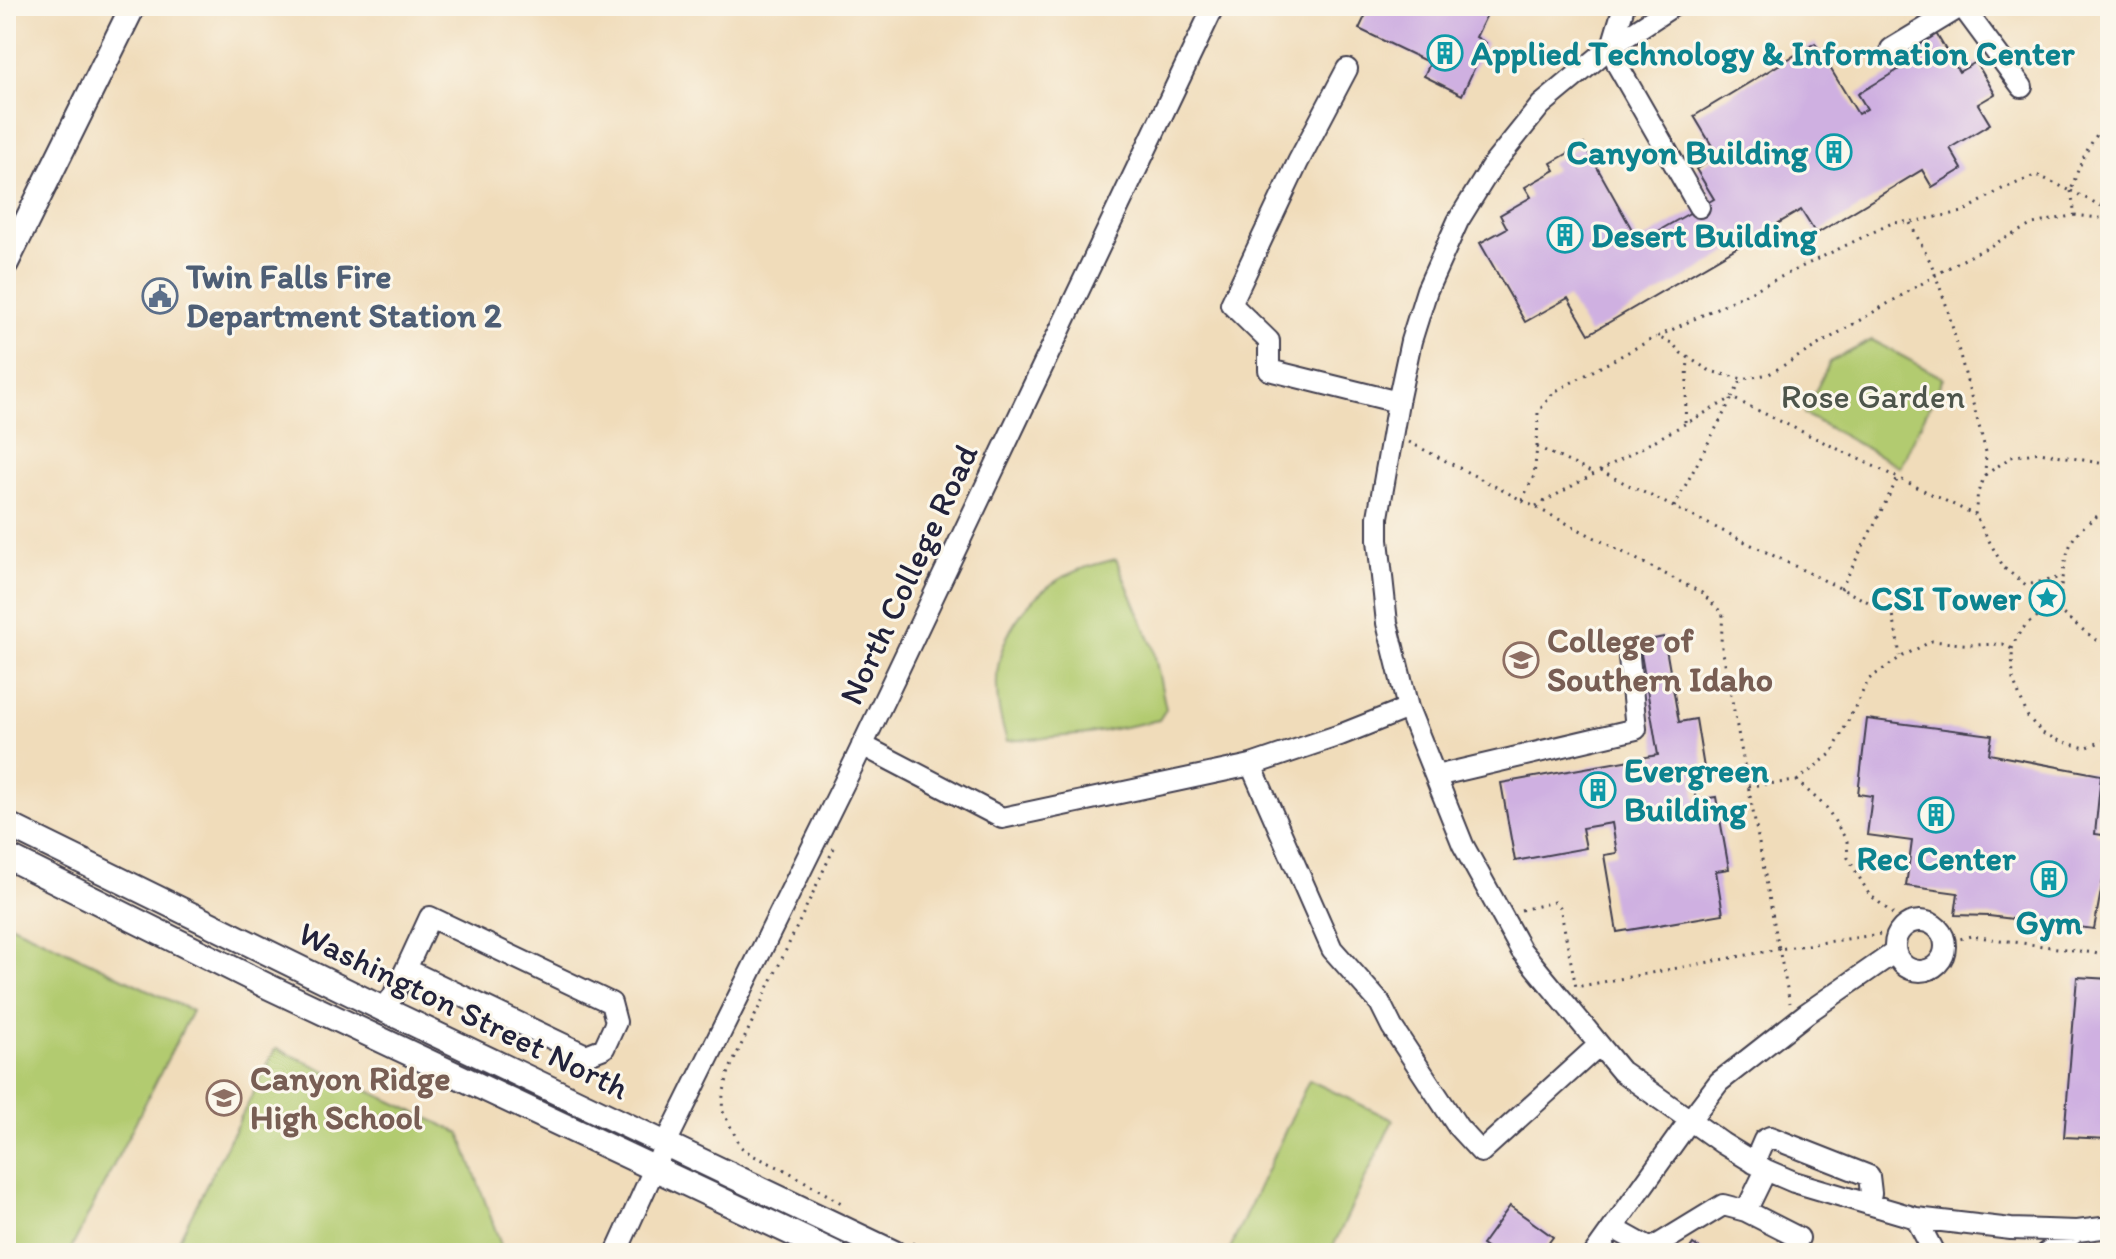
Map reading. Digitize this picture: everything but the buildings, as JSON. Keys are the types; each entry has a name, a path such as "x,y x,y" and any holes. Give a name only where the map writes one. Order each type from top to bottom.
{"main road":[{"path":"6,263 133,6"},
{"name":"Washington Street North","path":"6,824 665,1145 900,1246"},
{"name":"Washington Street North","path":"6,856 267,986 834,1253"}],"street":[{"name":"North College Road","path":"616,1253 654,1167 862,745 1214,6"},
{"path":"1624,6 1612,46 1618,66 1699,207"},
{"path":"1673,6 1612,46 1541,105 1492,166 1458,221 1427,290 1411,341 1378,517 1387,623 1408,708 1463,845 1521,950 1621,1071 1760,1166 1794,1182 1916,1218 2011,1229 2077,1231 2110,1227"},
{"path":"1891,49 1962,6 2022,87"},
{"path":"1347,69 1298,162 1231,304 1269,341 1269,370 1398,402"},
{"path":"1436,776 1636,729 1629,657"},
{"path":"862,745 1002,818 1251,765 1408,708"},
{"path":"1251,765 1332,949 1380,1003 1392,1027 1458,1127 1481,1152 1599,1045"},
{"path":"383,1009 393,996 430,917 611,1003 616,1022 604,1048 586,1055 406,969"},
{"path":"1921,921 1929,923 1942,934 1945,943 1945,951 1936,966 1921,972 1902,964 1895,948 1896,937 1906,925 1921,921"},
{"path":"1595,1253 1719,1082 1895,948"},
{"path":"1746,1211 1760,1166 1764,1140 1770,1137 1869,1176 1871,1193 1868,1204"},
{"path":"1613,1228 1651,1249 1723,1205 1746,1211 1799,1238"},
{"path":"1916,1218 1934,1253"},
{"path":"2046,1253 2077,1231"}],"path":[{"path":"2075,215 2071,191 2077,171 2096,133 2110,120"},
{"path":"1522,500 1534,476 1538,412 1554,392 1685,321 1892,223 1963,212 2002,189 2037,175 2110,210"},
{"path":"1657,337 1672,343 1710,371 1742,379 1769,374 1935,275 2033,224 2075,215 2110,217"},
{"path":"1909,222 1947,307 1986,452 1985,475 1978,492 1975,515"},
{"path":"1685,424 1688,357"},
{"path":"1674,507 1742,379"},
{"path":"1535,506 1732,398"},
{"path":"1732,398 1975,515 2004,568 2026,585 2062,577"},
{"path":"1392,433 1702,593 1723,614 1721,642 1795,1023"},
{"path":"1537,447 1595,474"},
{"path":"1985,475 2011,457 2040,452 2110,465"},
{"path":"1600,471 1893,614 1901,657"},
{"path":"1841,589 1898,478"},
{"path":"2060,612 2064,565 2077,533 2110,507"},
{"path":"2110,643 2096,640 2060,612 2044,613 2017,633 2012,649 2013,680 2028,717 2042,733 2085,748 2110,738"},
{"path":"1748,786 1797,781 1832,753 1869,679 1901,657 1932,641 2003,644 2012,649"},
{"path":"1797,781 1826,807 1847,841 1848,858 1869,894 1906,925"},
{"path":"836,844 729,1071 722,1110 741,1147 844,1205"},
{"path":"1520,910 1554,902 1560,907 1576,987 1779,949 1881,934 1895,948"},
{"path":"1945,943 1971,936 2110,957"},
{"path":"900,1246 934,1253"}],"green space":[{"name":"Rose Garden","path":"1872,340 1943,378 1900,467 1804,414 1830,362"},
{"path":"1116,559 1153,647 1166,709 1159,720 1089,734 1007,741 999,710 997,679 999,662 1011,629 1045,589 1084,568"},
{"path":"6,922 192,1011 69,1253 11,1253 6,1250"},
{"path":"276,1048 460,1133 502,1248 500,1253 172,1253"},
{"path":"1309,1080 1393,1120 1330,1253 1228,1253"}],"place":[{"name":"Applied Technology & Information Center","path":"1445,53"},
{"name":"Canyon Building","path":"1834,152"},
{"name":"Desert Building","path":"1565,235"},
{"name":"Twin Falls Fire Department Station 2","path":"160,296"},
{"name":"CSI Tower","path":"2047,598"},
{"name":"College of Southern Idaho","path":"1521,660"},
{"name":"Evergreen Building","path":"1598,790"},
{"name":"Rec Center","path":"1936,815"},
{"name":"Gym","path":"2049,879"},
{"name":"Canyon Ridge High School","path":"224,1098"}]}
